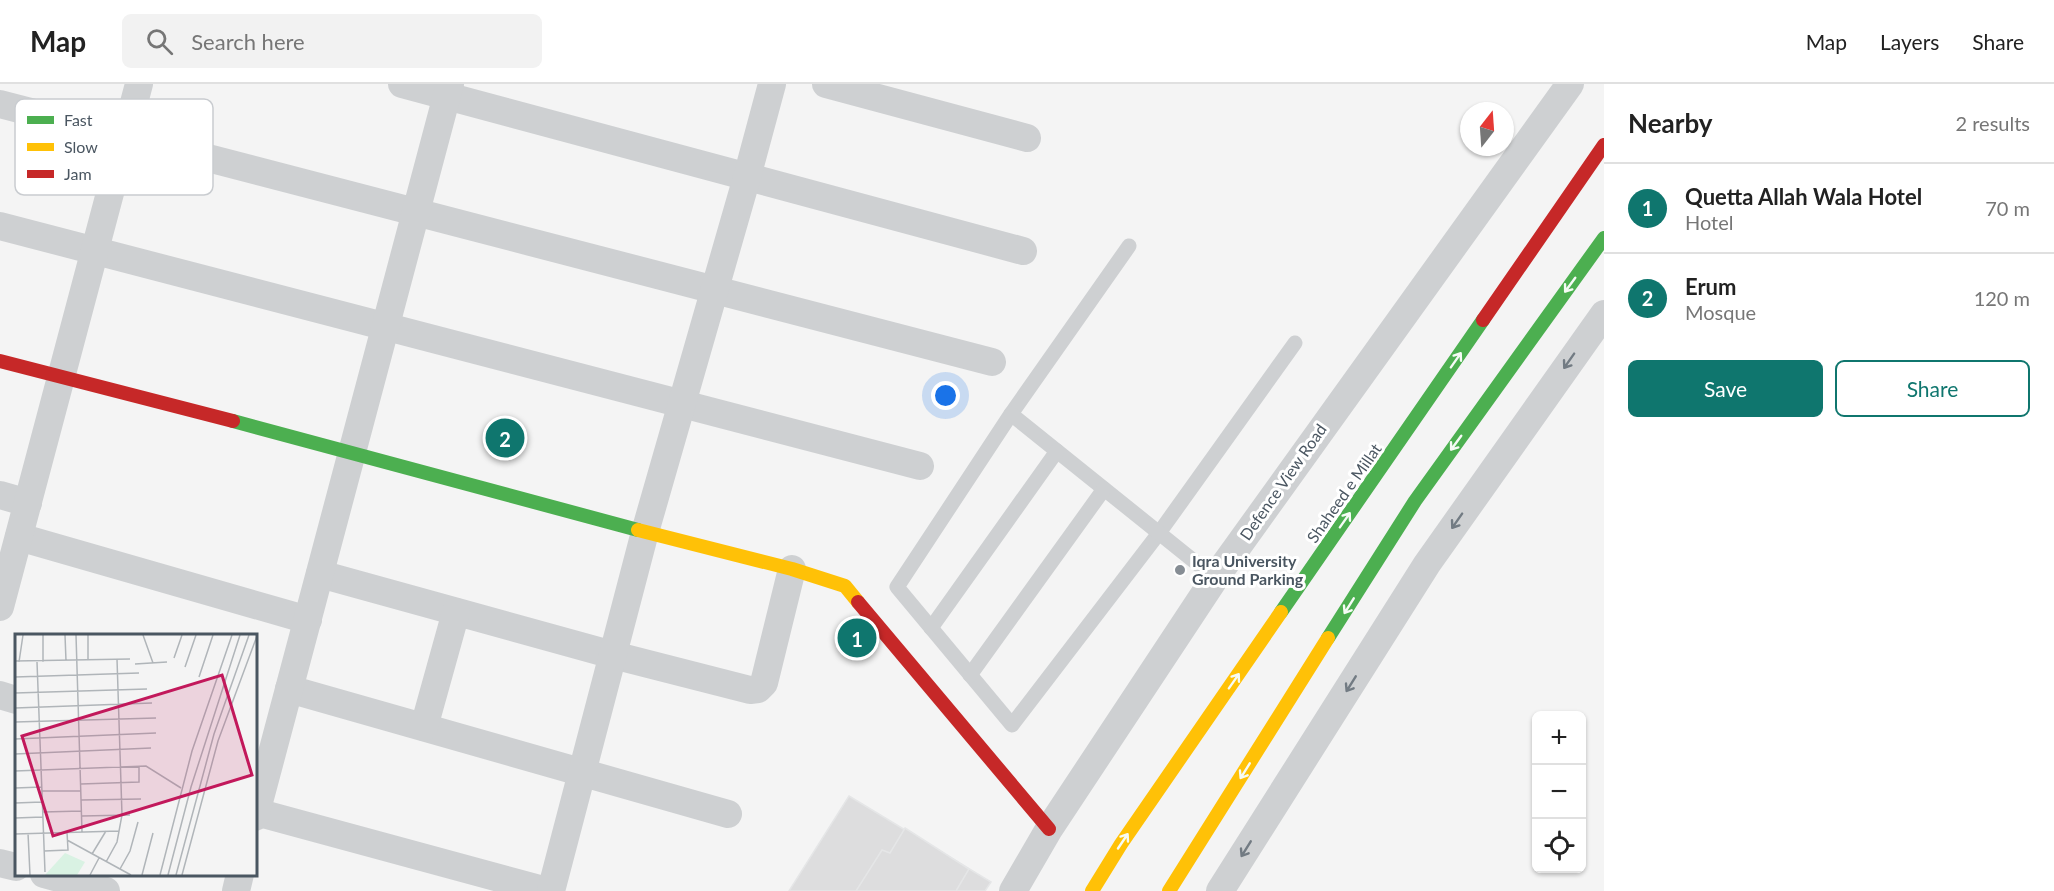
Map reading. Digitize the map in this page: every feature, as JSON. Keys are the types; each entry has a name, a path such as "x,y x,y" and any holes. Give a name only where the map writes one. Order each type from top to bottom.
{"main road":[{"name":"Shaheed e Millat","path":"1092,891 1142,814 1604,145"},
{"path":"1169,891 1415,501 1604,238"},
{"path":"0,361 792,569 846,586 1049,829"}],"street":[{"path":"135,99 139,84"},
{"path":"402,84 448,90 747,177 1023,251"},
{"path":"448,90 289,689 261,768 256,815 549,891 645,532 772,84"},
{"path":"826,84 1027,138"},
{"name":"Defence View Road","path":"1013,891 1049,829 1215,578 1570,84"},
{"path":"0,104 15,108"},
{"path":"213,160 992,362"},
{"path":"0,608 110,195"},
{"path":"0,226 920,466"},
{"path":"1220,891 1427,564 1604,314"},
{"path":"0,495 28,502"},
{"path":"19,537 308,620"},
{"path":"320,574 613,655 750,690 758,689 764,683 792,569"},
{"path":"424,728 456,612"},
{"path":"289,689 728,814"},
{"path":"0,695 15,700"},
{"path":"0,863 15,867"},
{"path":"51,876 106,891"},
{"path":"236,891 240,876"}],"lane":[{"path":"1129,246 1011,414 897,586 1012,725 1159,533 1296,343"},
{"path":"1011,414 1215,578"},
{"path":"932,628 1057,451"},
{"path":"970,675 1104,489"}],"building":[{"path":"849,796 991,882 985,891 789,891"},
{"path":"905,828 969,869 956,891 856,891 882,850 890,853"}],"traffic: fast":[{"path":"1328,638 1415,501 1604,238"},
{"path":"1281,612 1483,320"},
{"path":"233,421 638,530"}],"traffic: slow":[{"path":"638,530 792,569 845,586 858,602"},
{"path":"1092,891 1121,844 1281,612"},
{"path":"1169,891 1328,638"}],"traffic: jam":[{"path":"1483,320 1604,145"},
{"path":"0,361 233,421"},
{"path":"858,602 1049,829"}],"place":[{"name":"Erum","path":"505,438"},
{"name":"Iqra University Ground Parking","path":"1180,570"},
{"name":"Quetta Allah Wala Hotel","path":"857,638"}]}
